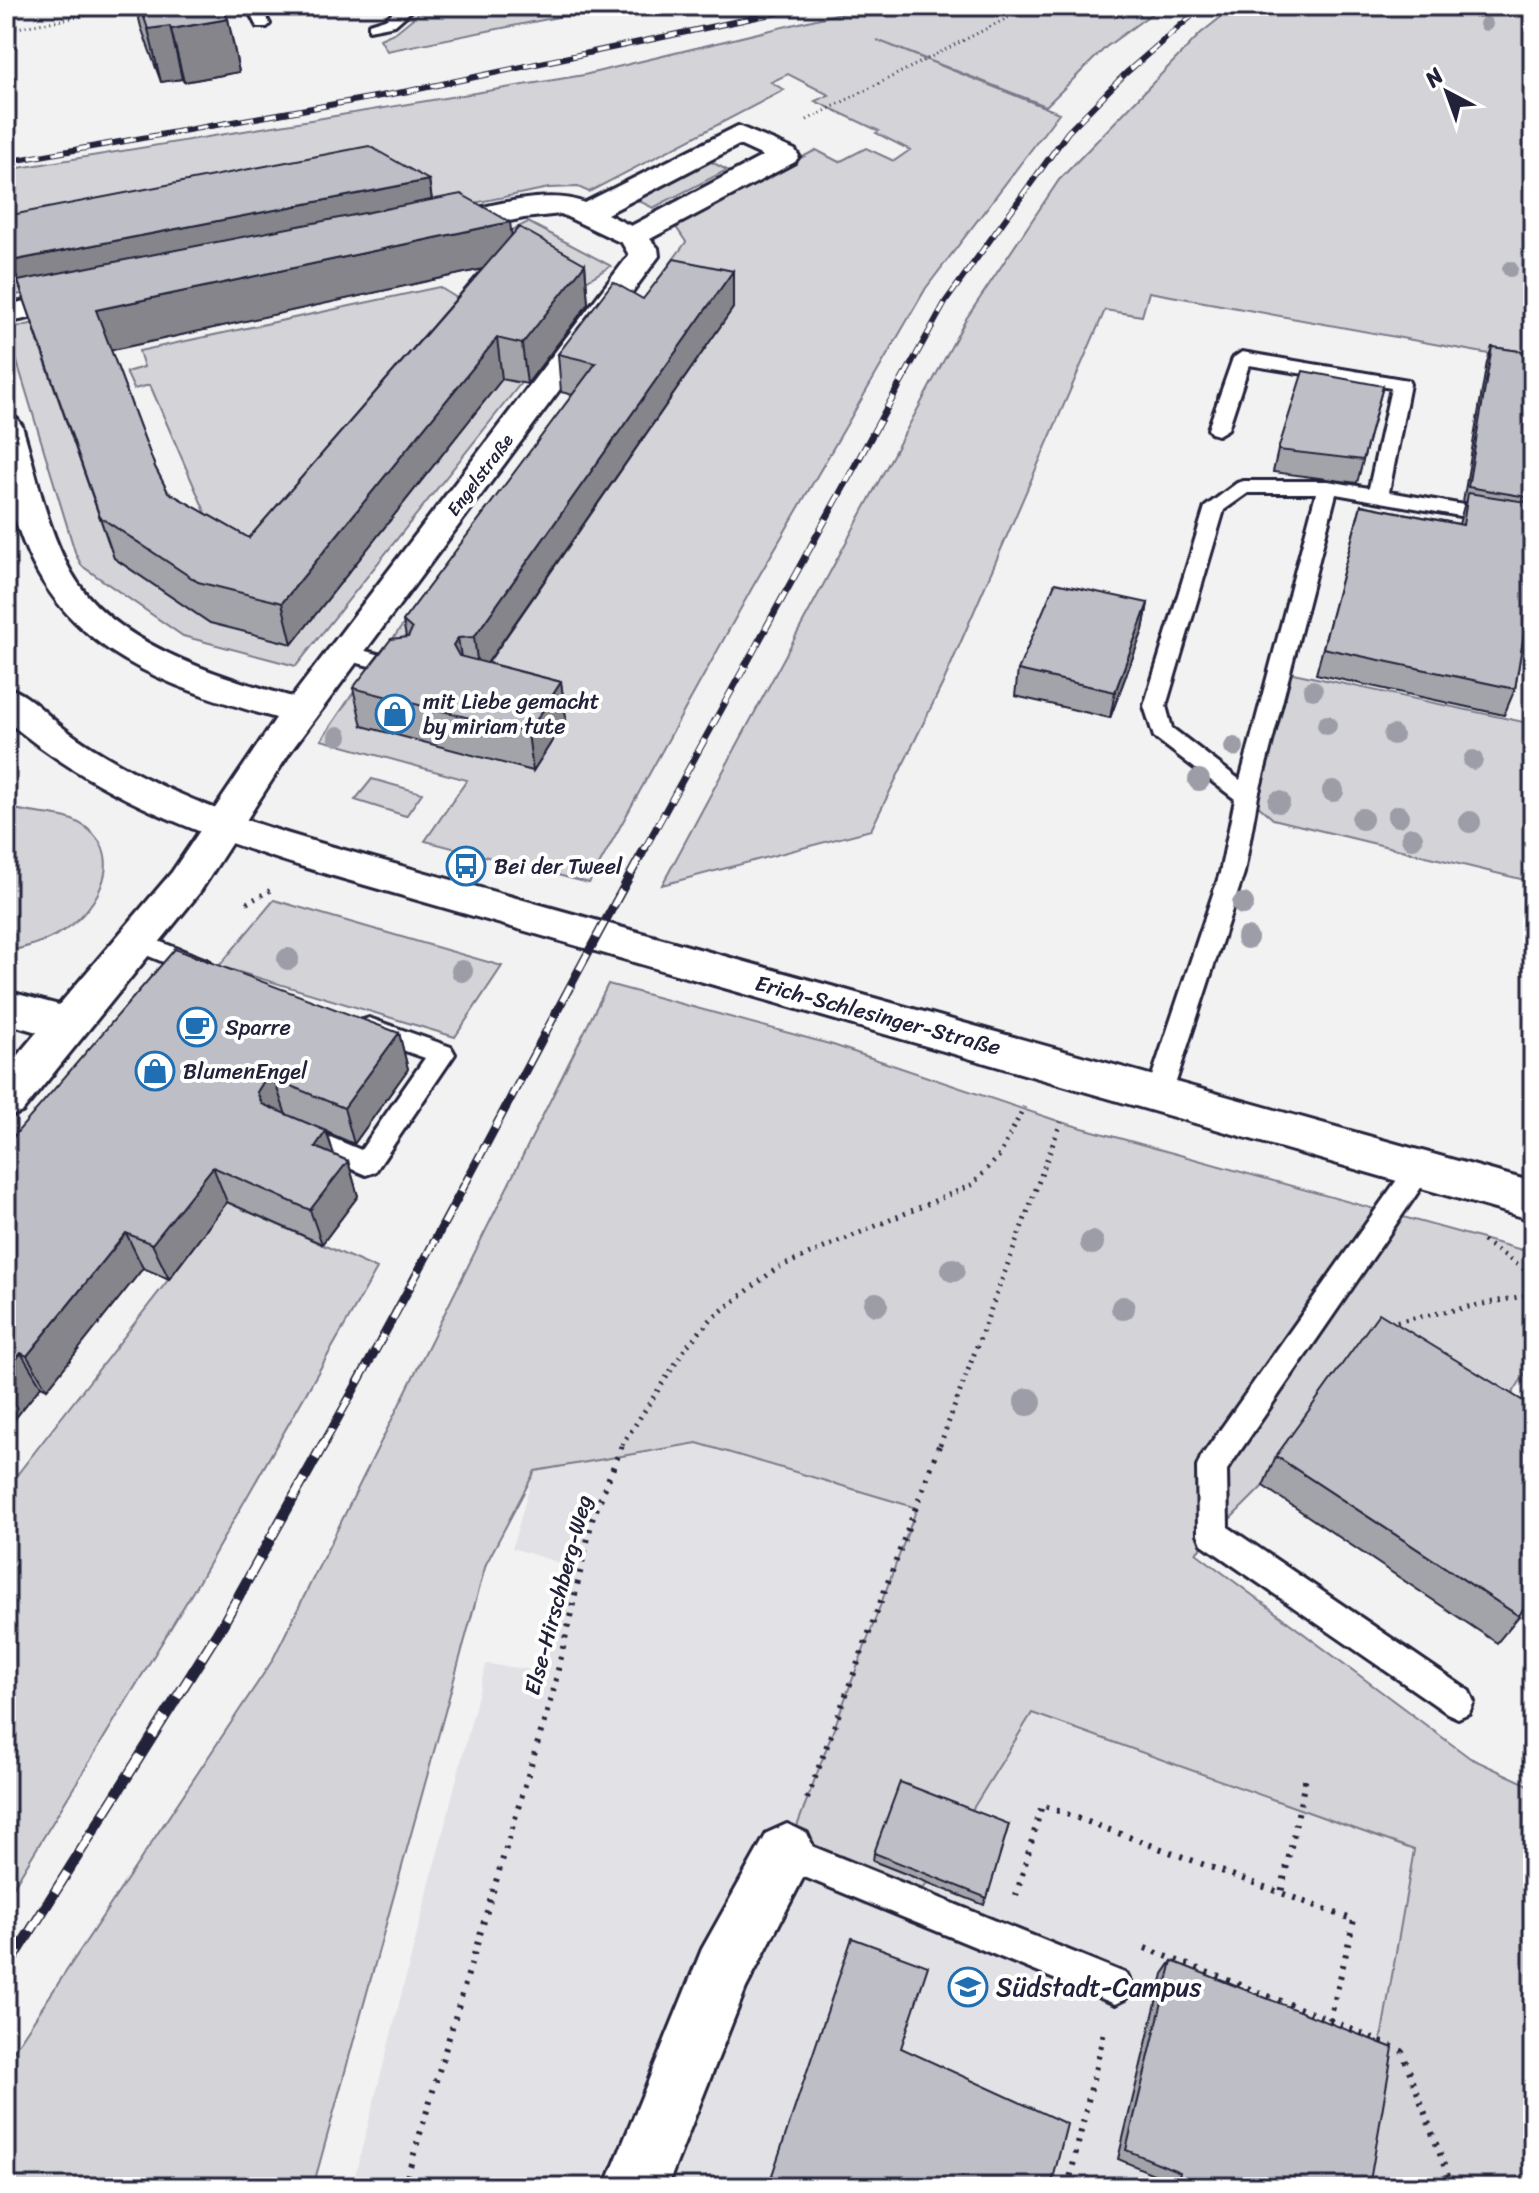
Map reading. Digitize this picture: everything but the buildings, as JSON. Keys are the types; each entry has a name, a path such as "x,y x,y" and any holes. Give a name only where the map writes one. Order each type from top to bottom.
{"street":[{"path":"411,232 545,206 565,205 632,237 785,156 738,134 585,214"},
{"name":"Engelstraße","path":"301,712 644,256 643,248 632,237"},
{"path":"6,314 115,292"},
{"path":"6,426 48,561 62,587 80,608 117,641 152,664 205,686 301,712 261,765 186,882 6,1100"},
{"name":"Erich-Schlesinger-Straße","path":"6,700 32,725 126,787 224,826 330,861 1533,1201"},
{"path":"6,1007 70,1025"},
{"path":"636,2187 723,1970 787,1853"}],"lane":[{"path":"253,6 262,24"},
{"path":"374,27 404,11 402,6"},
{"path":"1218,429 1242,358 1401,384 1378,495"},
{"path":"1247,796 1162,732 1155,706 1215,507 1244,487 1328,487 1533,523"},
{"path":"1159,1094 1232,873 1247,796 1328,487"},
{"path":"346,653 405,668"},
{"path":"138,942 221,975"},
{"path":"285,1129 366,1164 442,1054 339,1017"},
{"path":"1420,1168 1212,1467 1213,1534 1458,1702"},
{"path":"787,1853 1115,1986"}],"path":[{"path":"6,30 138,6"},
{"path":"760,144 1031,6"},
{"path":"247,903 280,886"},
{"name":"Else-Hirschberg-Weg","path":"404,2187 553,1692 592,1520 626,1435 687,1346 712,1318 777,1268 972,1185 1000,1155 1045,1061"},
{"path":"787,1853 1061,1122"},
{"path":"1479,1239 1533,1275"},
{"path":"1324,1306 1362,1328 1533,1294"},
{"path":"1281,1893 1306,1777"},
{"path":"1004,1939 1042,1805 1354,1920 1330,2020"},
{"path":"1068,2187 1126,1941 1402,2051 1452,2187"}],"shaded area":[{"path":"414,6 613,6 387,51 380,39 396,32 418,14"},
{"path":"870,6 1162,6 1106,47 1046,106 877,40 1059,113 926,288 752,588 589,883 425,841 467,780 321,740 686,242 674,224 816,150 839,162 866,148 894,161 910,150 876,133 879,131 815,101 829,95 788,74 771,82 784,90 589,192 578,187 549,188 6,297 6,170 584,75"},
{"path":"1235,6 1533,6 1533,362 1149,292 1142,316 1105,310 943,683 871,830 662,885 966,319 1059,180 1201,33"},
{"path":"708,160 727,170 653,208 633,198"},
{"path":"528,222 611,266 579,285 496,238"},
{"path":"462,233 34,330 114,558 210,623 502,379 521,383 296,666 183,636 82,566 76,555 7,329"},
{"path":"439,287 483,314 254,543 210,523 150,385 134,389 126,372 144,367 139,351"},
{"path":"1279,670 1533,724 1533,882 1273,819 1247,796"},
{"path":"372,779 422,793 406,816 355,800"},
{"path":"6,806 79,823 100,842 105,856 105,871 93,901 71,925 46,940 6,952"},
{"path":"274,900 502,966 455,1037 219,966"},
{"path":"608,984 833,1045 1061,1122 1533,1253 1533,1361 1502,1410 1263,1486 1196,1553 1470,1758 1533,1787 1533,2187 1355,2187 1414,1850 1032,1713 915,1902 787,1853 917,1508 697,1443 535,1471 486,1564 313,2187 6,2187 6,2062 272,1661"},
{"path":"149,1157 229,1203 377,1269 195,1588 6,1899 6,1489 189,1253"},
{"name":"Südstadt-Campus","path":"697,1443 917,1507 1533,1787 1533,2187 352,2187 486,1664 543,1671 563,1564 512,1548 534,1471"}],"railway":[{"path":"6,162 409,91 809,6"},
{"path":"904,377 946,301 1068,132 1126,73 1203,6"},
{"path":"644,850 905,375"},
{"path":"323,1445 645,848"},
{"path":"6,1970 223,1624 324,1443"}],"place":[{"name":"mit Liebe gemacht by miriam tute","path":"395,714"},
{"name":"Bei der Tweel","path":"466,866"},
{"name":"Sparre","path":"197,1027"},
{"name":"BlumenEngel","path":"155,1071"},
{"name":"Südstadt-Campus","path":"968,1987"}]}
